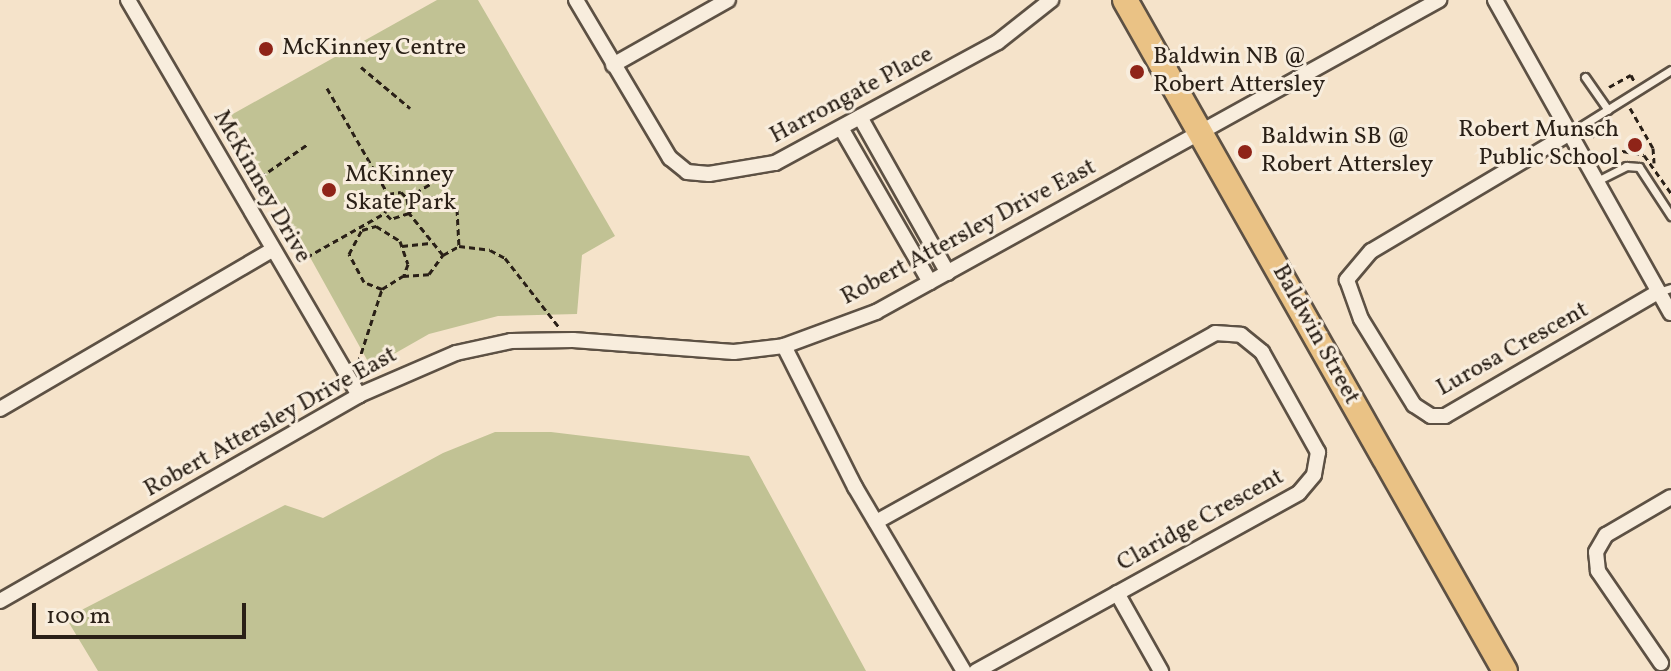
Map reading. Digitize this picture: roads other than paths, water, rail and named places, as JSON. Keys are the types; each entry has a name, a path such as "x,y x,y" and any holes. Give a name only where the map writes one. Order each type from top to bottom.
{"main road":[{"name":"Baldwin Street","path":"1125,0 1505,671"}],"street":[{"name":"McKinney Drive","path":"128,0 359,395"},
{"name":"Harrongate Place","path":"576,0 670,158 687,172 709,174 775,163 998,42 1051,0"},
{"path":"613,65 728,0"},
{"name":"Robert Attersley Drive East","path":"0,601 359,395 456,353 511,341 568,340 734,352 784,346 876,312 1199,130 1439,0"},
{"path":"1495,0 1597,181 1665,290 1671,313"},
{"path":"860,117 948,273"},
{"path":"841,128 930,282"},
{"name":"Lurosa Crescent","path":"1570,133 1371,251 1347,280 1361,319 1414,405 1431,416 1445,416 1665,290"},
{"path":"0,409 272,250"},
{"name":"Claridge Crescent","path":"876,522 1215,333 1241,335 1262,352 1318,452 1314,475 1299,493 976,671"},
{"path":"784,346 876,522 964,671"},
{"path":"1661,663 1598,571 1596,552 1606,535 1671,497"},
{"path":"1117,593 1161,671"}],"lane":[{"path":"1570,133 1671,70"},
{"path":"1585,77 1608,110"},
{"path":"1597,181 1626,166 1639,167 1671,216"}],"place":[{"name":"McKinney Centre","path":"266,49"},
{"name":"Baldwin NB @ Robert Attersley","path":"1137,72"},
{"name":"Robert Munsch Public School","path":"1635,145"},
{"name":"Baldwin SB @ Robert Attersley","path":"1245,152"},
{"name":"McKinney Skate Park","path":"329,190"}]}
